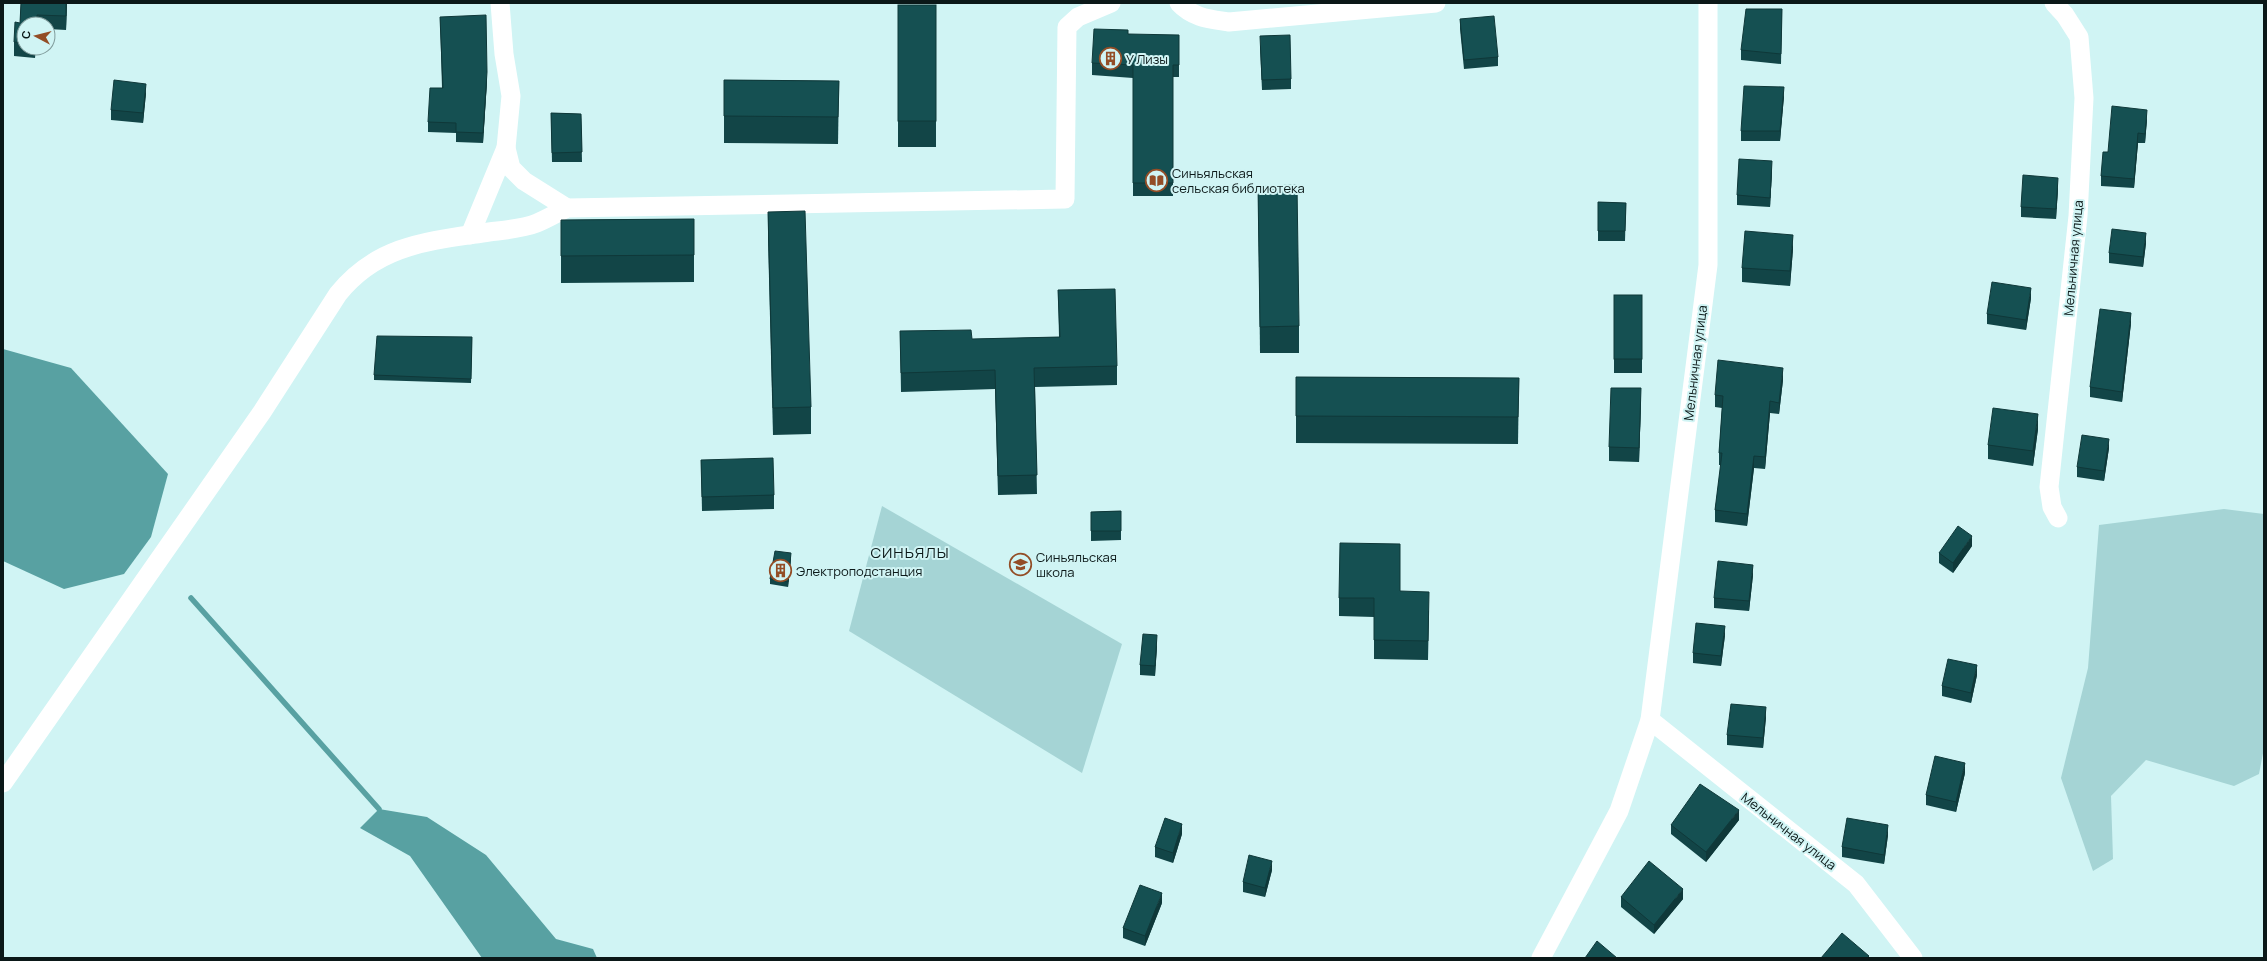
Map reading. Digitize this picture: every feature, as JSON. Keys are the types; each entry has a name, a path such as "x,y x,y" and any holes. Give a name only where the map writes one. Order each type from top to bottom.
{"street":[{"path":"470,235 506,148 510,123 511,96 504,54 500,3"},
{"path":"3,783 262,412 338,294 351,277 363,268 407,247 447,238 537,224 567,208 1065,199 1067,27 1078,17 1111,3"},
{"path":"1179,3 1186,10 1202,18 1230,22 1436,3"},
{"name":"Мельничная улица","path":"1541,958 1619,811 1650,720 1708,265 1708,3"},
{"name":"Мельничная улица","path":"2054,3 2065,15 2079,37 2084,98 2078,216 2050,487 2052,507 2058,518"},
{"path":"506,148 512,168 524,181 567,208"},
{"name":"Мельничная улица","path":"1650,720 1856,884 1914,958"}],"shaded area":[{"path":"3,349 71,368 168,474 151,537 124,574 64,589 3,561"},
{"path":"882,506 1122,644 1082,773 849,631"},
{"path":"2224,509 2264,514 2264,748 2259,774 2234,786 2146,760 2111,796 2113,859 2093,871 2061,778 2088,668 2099,525"},
{"path":"379,809 427,817 486,855 556,939 593,949 597,958 482,958 410,856 360,828"}],"building":[{"path":"21,3 66,3 66,16 20,16"},
{"path":"898,5 936,5 936,121 898,121"},
{"path":"1746,9 1782,9 1781,54 1741,50"},
{"path":"486,15 487,72 483,133 456,132 456,123 428,122 430,88 443,88 440,17"},
{"path":"1494,16 1498,57 1464,60 1460,19"},
{"path":"16,22 16,42 14,42"},
{"path":"1094,29 1128,30 1128,34 1179,35 1179,65 1173,65 1173,183 1133,183 1133,65 1092,63"},
{"path":"1290,35 1291,79 1262,80 1260,36"},
{"path":"114,80 146,84 143,113 111,110"},
{"path":"724,80 839,81 838,117 724,116"},
{"path":"1744,86 1784,87 1780,131 1741,131"},
{"path":"2112,106 2147,110 2145,134 2138,133 2134,179 2101,176 2103,152 2108,152"},
{"path":"551,113 581,114 582,152 552,153"},
{"path":"1739,159 1772,161 1770,198 1737,195"},
{"path":"2023,175 2058,178 2056,209 2021,207"},
{"path":"1297,185 1299,326 1260,327 1258,186"},
{"path":"1598,202 1626,203 1625,231 1598,231"},
{"path":"805,211 811,407 773,408 768,212"},
{"path":"694,219 694,255 561,256 561,220"},
{"path":"2112,229 2146,233 2143,257 2109,253"},
{"path":"1745,231 1793,235 1790,271 1742,268"},
{"path":"1992,282 2031,288 2026,320 1987,314"},
{"path":"1115,289 1117,366 1034,368 1037,475 998,476 995,370 901,373 900,331 971,330 972,339 1060,337 1058,290"},
{"path":"1614,295 1642,295 1642,359 1614,359"},
{"path":"2100,309 2131,313 2122,392 2090,387"},
{"path":"377,336 472,337 471,379 374,375"},
{"path":"1718,360 1783,368 1779,403 1770,401 1765,457 1754,456 1747,514 1715,510 1722,453 1719,453 1723,396 1715,395"},
{"path":"1296,377 1519,378 1518,417 1296,416"},
{"path":"1611,388 1641,388 1639,448 1609,447"},
{"path":"1993,408 2038,414 2033,451 1988,445"},
{"path":"2082,435 2109,439 2104,471 2077,467"},
{"path":"773,458 774,495 702,497 701,460"},
{"path":"1121,511 1121,531 1091,531 1091,512"},
{"path":"1958,526 1972,536 1953,563 1939,553"},
{"path":"1340,543 1400,544 1400,591 1429,592 1428,641 1374,640 1374,598 1339,598"},
{"name":"Электроподстанция","path":"775,551 791,553 788,582 770,579"},
{"path":"1718,561 1753,565 1749,601 1714,598"},
{"path":"1696,623 1725,626 1721,656 1693,653"},
{"path":"1143,634 1157,635 1155,666 1140,665"},
{"path":"1948,659 1977,665 1971,693 1942,686"},
{"path":"1731,704 1766,707 1763,738 1727,735"},
{"path":"1935,756 1965,763 1956,802 1926,795"},
{"path":"1700,784 1739,810 1706,852 1671,825"},
{"path":"1165,818 1182,824 1173,853 1155,847"},
{"path":"1847,818 1888,825 1884,855 1842,847"},
{"path":"1249,855 1272,861 1265,888 1243,882"},
{"path":"1649,861 1683,889 1654,925 1621,897"},
{"path":"1140,885 1162,893 1145,936 1123,928"},
{"path":"1842,933 1869,956 1867,958 1821,958"},
{"path":"1597,941 1617,958 1585,958"}],"waterway":[{"path":"191,598 379,809"}],"place":[{"name":"У Лизы","path":"1110,59"},
{"name":"Синьяльская сельская библиотека","path":"1156,180"},
{"name":"Синьяльская школа","path":"1021,564"},
{"name":"Электроподстанция","path":"781,571"}],"district":[{"name":"СИНЬЯЛЫ","path":"910,553"}]}
